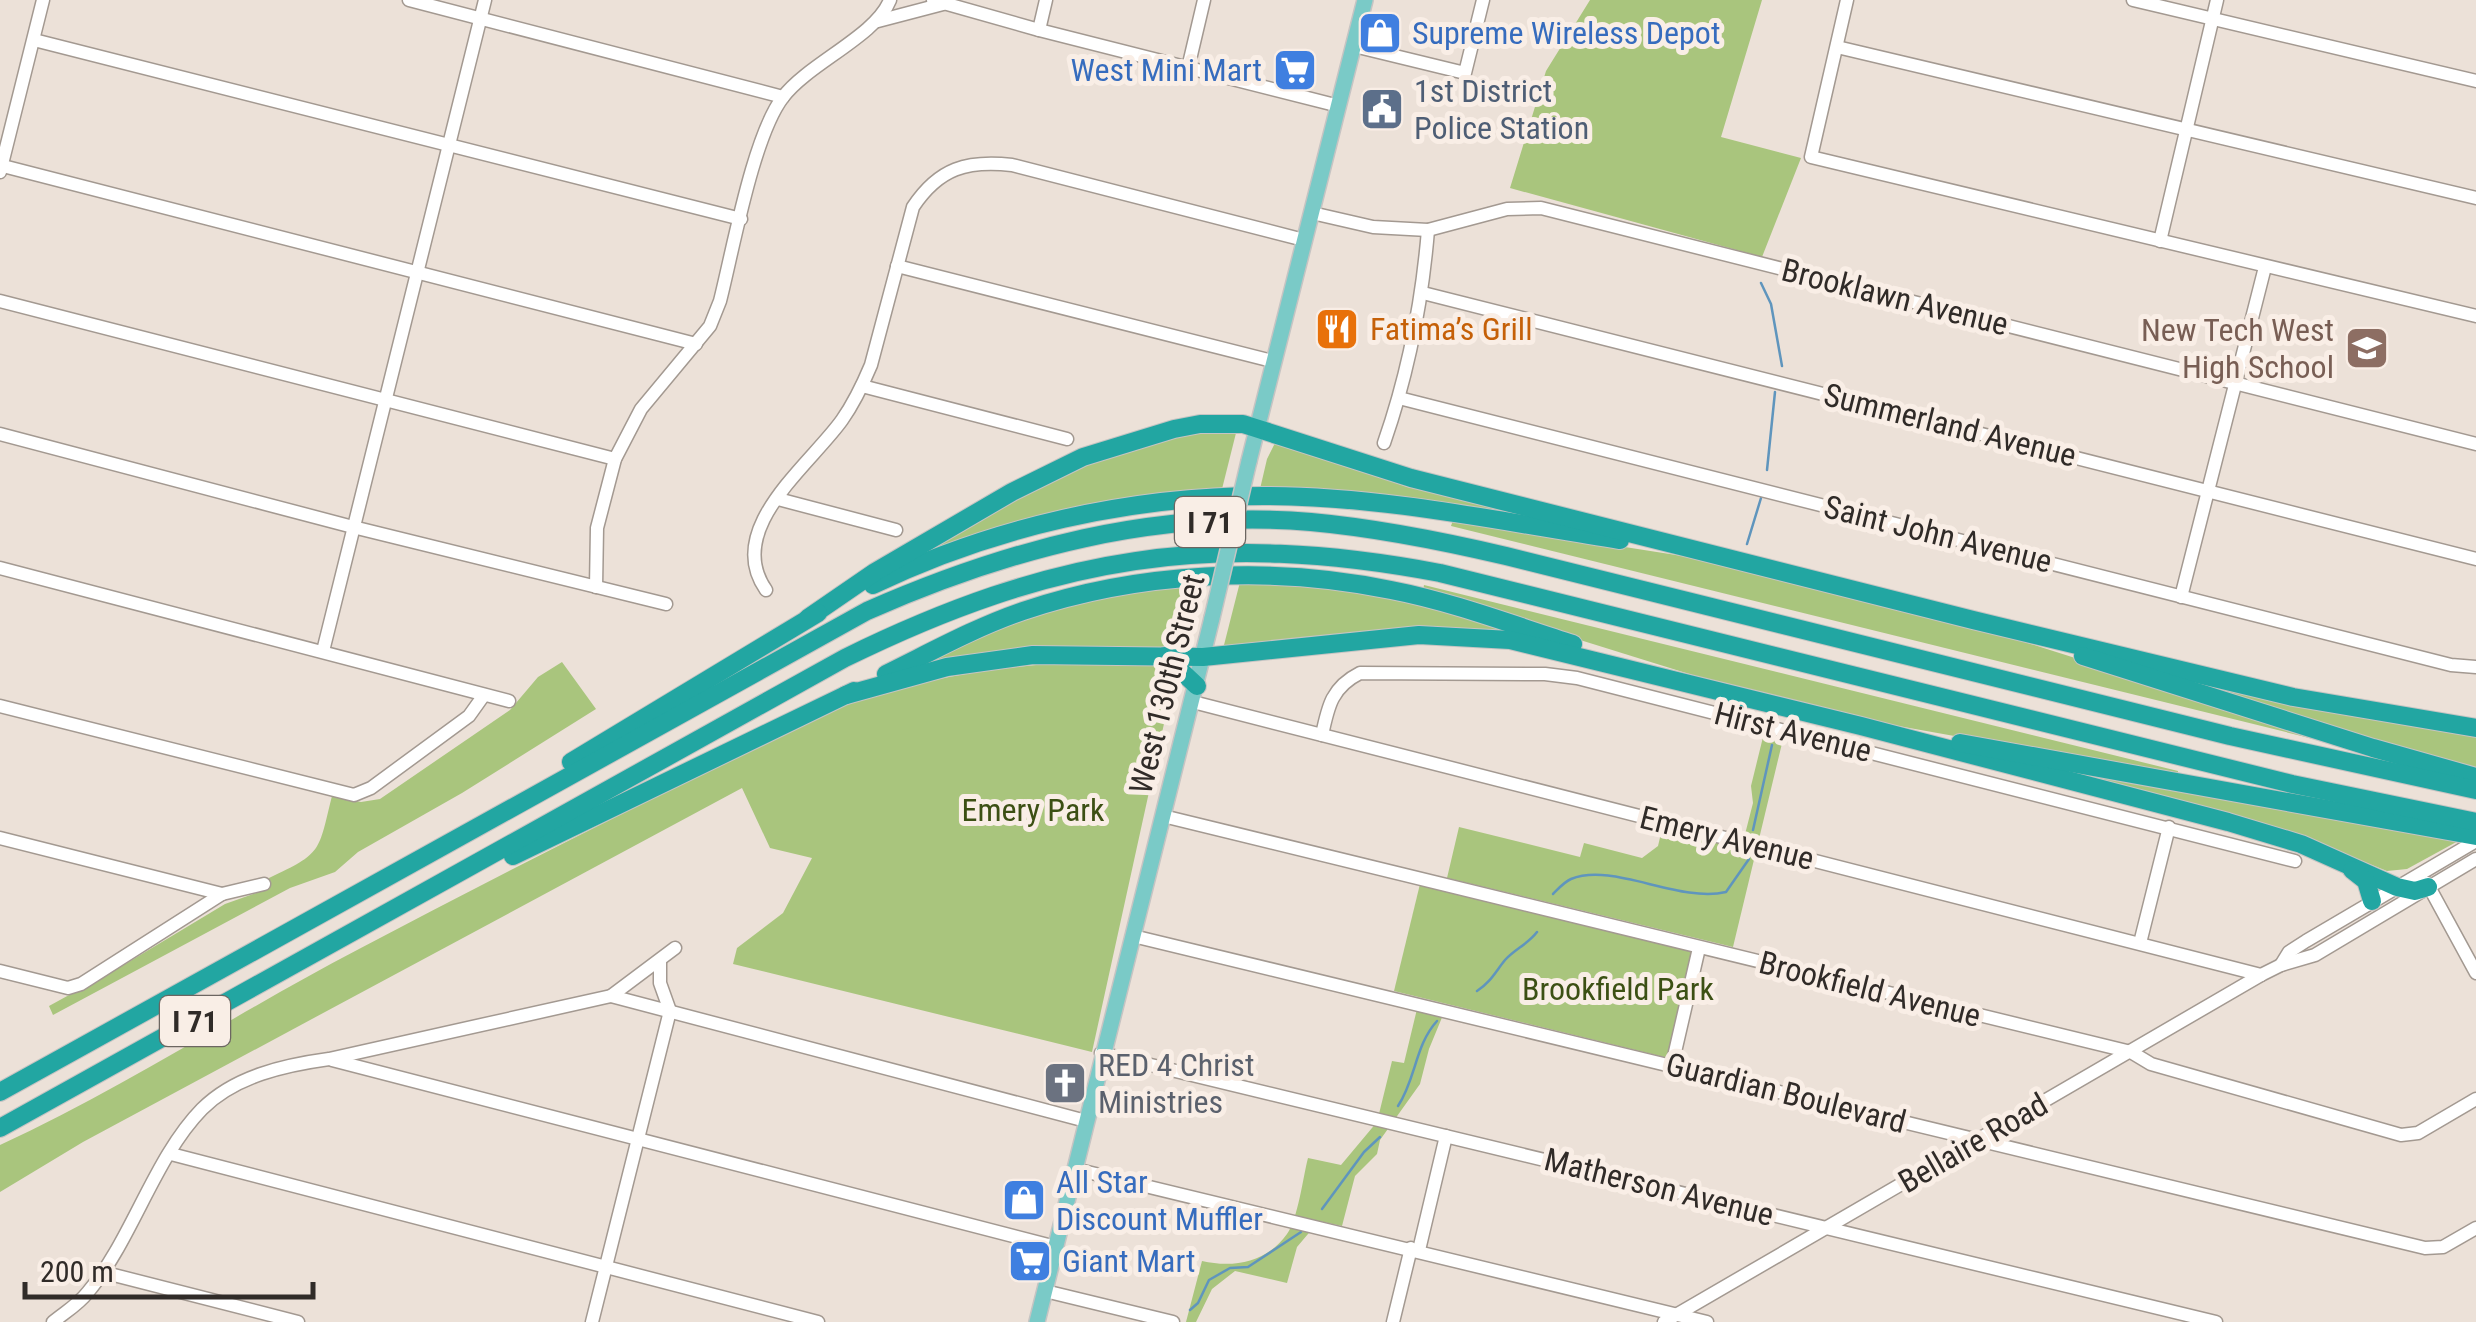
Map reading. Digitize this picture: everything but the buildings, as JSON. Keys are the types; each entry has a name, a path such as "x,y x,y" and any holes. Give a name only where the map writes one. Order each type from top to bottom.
{"highway":[{"path":"415,862 592,748 808,618 875,572 1012,492 1084,457 1174,428 1214,424 1258,426 1388,472 2293,698 2476,728"},
{"path":"808,618 894,575 991,538 1091,513 1191,499 1264,496 1364,503 1690,549"},
{"name":"I 71","path":"0,1092 819,636 974,568 1057,543 1132,529 1212,522 1308,522 1454,544 2304,754 2476,790"},
{"name":"I 71","path":"0,1128 845,658 937,614 1082,569 1201,554 1326,555 1440,573 2292,784 2476,822"},
{"path":"389,912 988,626 1054,602 1165,582 1269,576 1328,580 1423,597 1753,700"},
{"path":"1974,620 2476,777"},
{"path":"846,695 921,673 1002,658 1060,654 1203,657 1419,635 1480,636 1530,644 1861,726 2259,830 2397,887 2415,890 2425,880"},
{"path":"1164,656 1195,694"},
{"path":"1861,726 2476,838"},
{"path":"2335,859 2364,878 2372,902"}],"main road":[{"name":"West 130th Street","path":"1037,1322 1195,694 1272,361 1366,0"}],"street":[{"path":"43,0 1,170 417,271 696,344"},
{"path":"409,0 783,97"},
{"path":"323,651 485,0"},
{"path":"878,21 890,0"},
{"path":"1039,30 1046,0"},
{"path":"1188,68 1204,0"},
{"path":"1354,46 1465,73 1483,0"},
{"path":"1848,0 1811,158 2476,316"},
{"path":"2133,0 2476,82"},
{"path":"2160,241 2217,0"},
{"path":"596,588 597,528 615,459 641,409 710,326 761,143 783,97 878,21 939,2 1339,106"},
{"path":"34,40 741,219"},
{"path":"1836,47 2476,198"},
{"path":"766,590 755,574 754,554 760,526 795,472 840,422 862,386 872,365 913,207 926,188 950,171 981,162 1012,165 1304,240"},
{"name":"Brooklawn Avenue","path":"1312,212 1373,227 1428,230 1508,210 1541,208 2476,444"},
{"path":"1384,443 1399,398 1423,293 1428,230"},
{"path":"896,266 1272,361"},
{"path":"2181,596 2265,267"},
{"name":"Summerland Avenue","path":"1423,293 2476,558"},
{"path":"0,301 615,459"},
{"path":"862,386 1067,439"},
{"name":"Saint John Avenue","path":"1399,398 2451,665 2476,667"},
{"path":"0,434 666,604"},
{"path":"778,499 896,530"},
{"path":"0,568 509,702"},
{"name":"Hirst Avenue","path":"1322,734 1330,699 1346,680 1360,673 1561,675 2294,861"},
{"name":"Emery Avenue","path":"1195,694 1322,734 2261,976"},
{"path":"0,706 354,795 370,788 470,716 484,695"},
{"name":"Brookfield Avenue","path":"1163,816 2130,1052 2150,1064 2397,1134 2415,1134 2476,1099"},
{"path":"2140,943 2168,827"},
{"path":"0,838 222,894"},
{"name":"Bellaire Road","path":"1671,1318 2261,976 2281,965 2315,955 2425,880 2438,863 2476,838"},
{"name":"Bellaire Road","path":"2425,880 2452,873 2476,859"},
{"path":"2425,880 2476,973"},
{"path":"0,971 68,988 81,984 222,894 264,884"},
{"name":"Bellaire Road","path":"2281,965 2290,952 2397,887"},
{"name":"Guardian Boulevard","path":"1133,936 2407,1244 2439,1248 2476,1228"},
{"path":"53,1322 75,1306 102,1272 170,1154 203,1108 245,1080 286,1064 329,1060 611,996 676,948"},
{"path":"1672,1065 1699,948"},
{"path":"592,1322 670,1011 660,984 660,961"},
{"path":"611,996 1086,1120"},
{"path":"392,1046 386,1060 392,1076"},
{"name":"Matherson Avenue","path":"1102,1053 2216,1322"},
{"path":"329,1060 1056,1248"},
{"path":"1393,1322 1446,1136"},
{"path":"170,1154 818,1322"},
{"path":"1074,1168 1415,1249 1671,1318 1707,1322"},
{"path":"102,1272 298,1322"},
{"path":"1045,1291 1173,1322"}],"green space":[{"path":"1590,0 1762,0 1721,137 1801,158 1762,257 1510,188 1546,71"},
{"path":"1237,429 1222,489 1062,512 986,532 908,560 1021,492 1092,458 1163,438"},
{"path":"1277,439 1407,487 1562,519 1260,489 1267,459"},
{"path":"1453,520 1708,560 1984,629 2326,738 2326,742 1451,526"},
{"path":"1240,582 1341,587 1425,604 1567,646 1490,631 1235,648 1224,645"},
{"path":"1201,583 1184,649 1085,646 1017,649 932,665 930,659 996,627 1105,595"},
{"path":"1424,585 2178,771 2178,776 1876,722 1806,705 1702,678 1423,591"},
{"path":"562,662 596,709 358,852 335,872 290,888 53,1015 49,1006 225,904 270,888 269,878 300,863 316,849 332,796 361,802 380,799 510,710 538,677"},
{"name":"Emery Park","path":"1066,663 1158,663 1170,671 1175,681 1092,1052 733,964 737,948 783,913 812,858 770,848 742,788 83,1142 0,1192 0,1145 91,1099 359,949 659,796 840,707 867,698 951,676"},
{"path":"2155,669 2476,734 2476,768 2326,727"},
{"path":"1765,729 1784,735 1733,947 1447,878 1459,827 1580,857 1584,843 1642,858 1658,846 1663,825 1742,846"},
{"path":"2032,765 2128,778 2460,840 2407,869 2387,871 2289,832"},
{"name":"Brookfield Park","path":"1420,884 1694,950 1668,1058 1394,991"},
{"path":"1417,1009 1443,1015 1420,1084 1380,1140 1377,1154 1355,1176 1342,1226 1319,1221 1297,1247 1287,1283 1235,1271 1212,1289 1196,1322 1186,1322 1202,1261 1248,1261 1279,1244 1291,1227 1308,1158 1341,1165 1377,1122 1392,1061 1404,1063"}],"waterway":[{"path":"1761,283 1771,304 1782,366"},
{"path":"1767,470 1775,392"},
{"path":"1747,544 1761,498"},
{"path":"1753,830 1772,745"},
{"path":"1553,894 1568,880 1588,875 1606,875 1687,892 1726,892 1749,859"},
{"path":"1477,991 1537,932"},
{"path":"1398,1106 1424,1041 1437,1021"},
{"path":"1322,1209 1364,1152 1380,1137"},
{"path":"1190,1310 1198,1303 1209,1280 1230,1268 1248,1267 1301,1232"}],"place":[{"name":"Supreme Wireless Depot","path":"1380,33"},
{"name":"West Mini Mart","path":"1295,70"},
{"name":"1st District Police Station","path":"1382,109"},
{"name":"Fatima’s Grill","path":"1337,329"},
{"name":"New Tech West High School","path":"2367,348"},
{"name":"RED 4 Christ Ministries","path":"1065,1083"},
{"name":"All Star Discount Muffler","path":"1024,1200"},
{"name":"Giant Mart","path":"1030,1261"}]}
